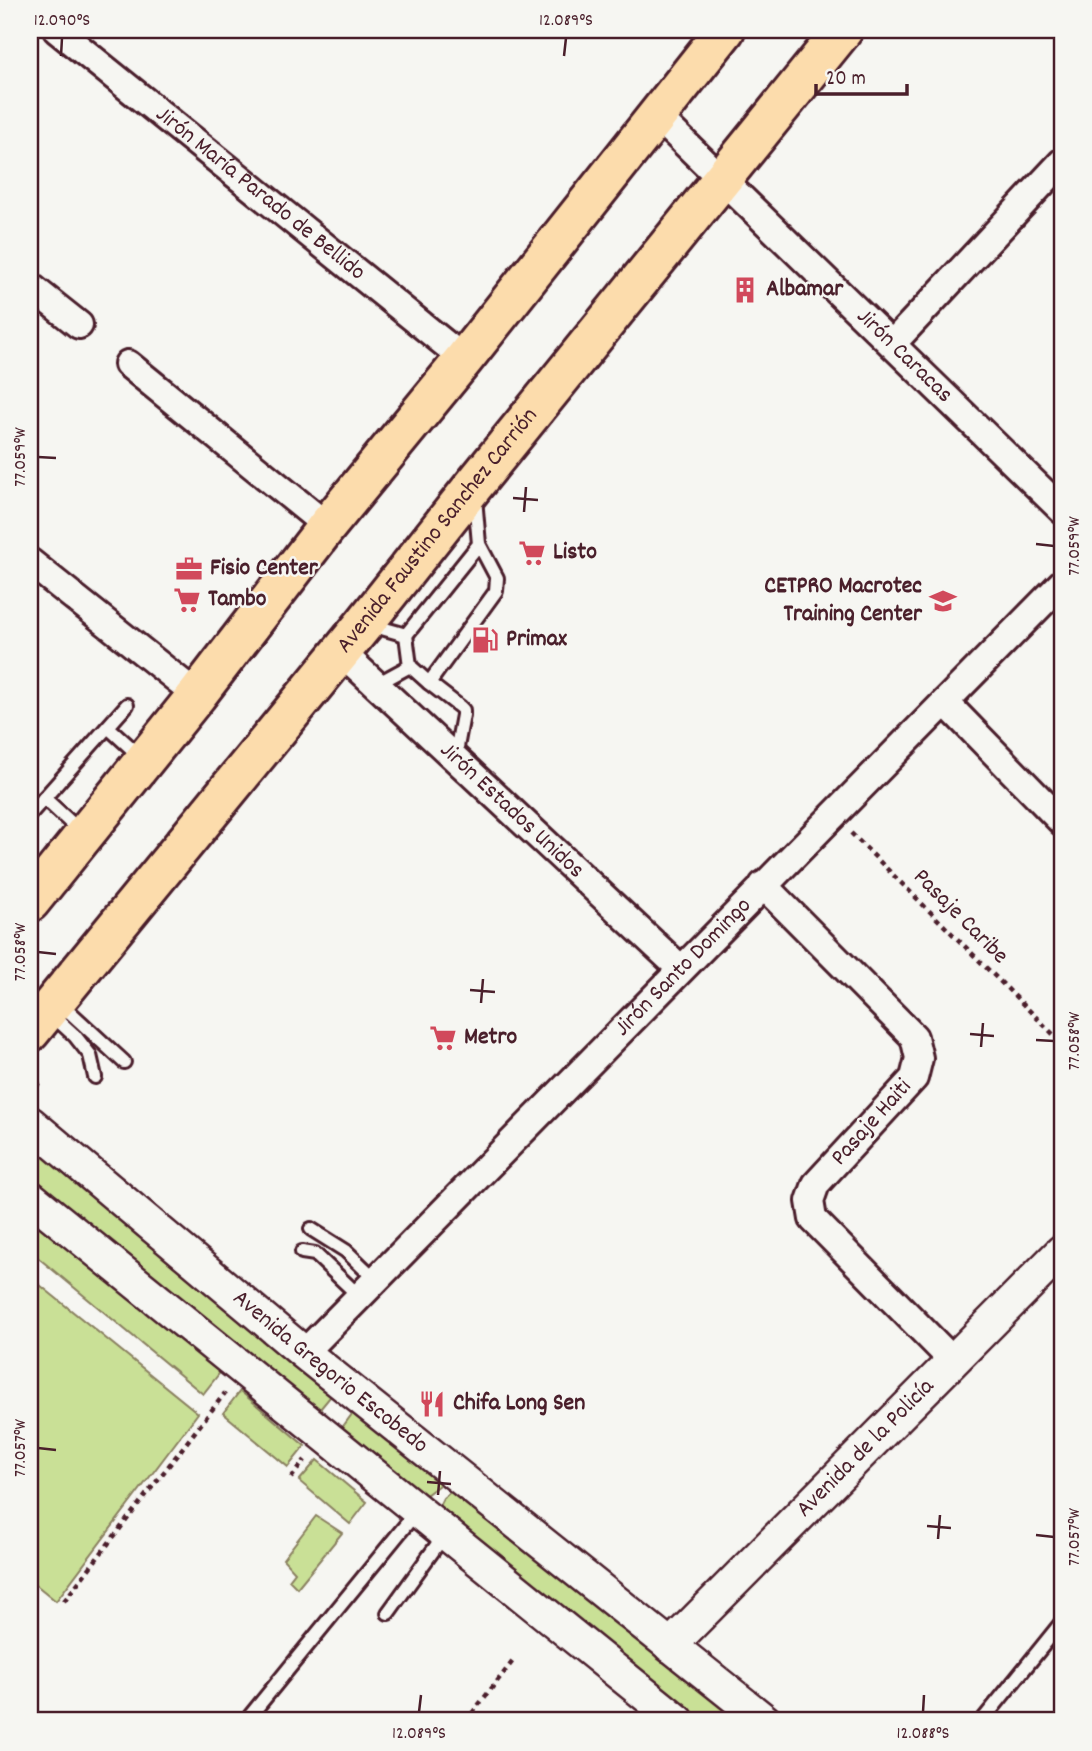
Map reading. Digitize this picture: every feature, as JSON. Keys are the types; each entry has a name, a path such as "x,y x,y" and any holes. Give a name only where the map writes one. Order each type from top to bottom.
{"main road":[{"path":"30,902 198,695 327,526 464,359 724,30"},
{"name":"Avenida Faustino Sanchez Carrión","path":"44,1014 843,30"}],"street":[{"name":"Jirón María Parado de Bellido","path":"57,30 464,359"},
{"name":"Jirón Caracas","path":"656,115 1062,510"},
{"path":"892,344 1062,162"},
{"path":"30,286 79,325"},
{"path":"128,363 327,526"},
{"path":"30,562 198,695"},
{"name":"Jirón Santo Domingo","path":"304,1353 1062,583"},
{"name":"Jirón Estados Unidos","path":"352,638 375,685 681,969"},
{"path":"945,702 1062,822"},
{"name":"Pasaje Haiti","path":"764,886 914,1037 919,1058 914,1078 816,1184 810,1201 813,1219 952,1360"},
{"name":"Avenida Gregorio Escobedo","path":"30,1123 304,1353 765,1721"},
{"path":"30,1197 678,1721"},
{"name":"Avenida de la Policía","path":"670,1646 1062,1251"},
{"path":"418,1510 431,1496 446,1488 480,1494"}],"lane":[{"path":"429,683 496,592 497,578 479,544 474,485"},
{"path":"455,758 463,710 410,666 406,635 479,544"},
{"path":"352,638 406,635"},
{"path":"375,685 410,666"},
{"path":"30,814 127,705"},
{"path":"108,727 145,761"},
{"path":"44,798 84,835"},
{"path":"44,1014 124,1062"},
{"path":"44,1014 75,1036 90,1055 95,1077"},
{"path":"311,1230 346,1251 367,1288"},
{"path":"302,1252 315,1254 367,1288"},
{"path":"250,1716 418,1510"},
{"path":"388,1613 446,1532"},
{"path":"982,1721 1062,1622"}],"path":[{"name":"Pasaje Caribe","path":"833,815 1062,1043"},
{"path":"64,1601 243,1371"},
{"path":"291,1478 310,1452"},
{"path":"466,1721 513,1661"}],"green space":[{"path":"30,1144 335,1391 316,1414 30,1183"},
{"path":"30,1218 222,1370 203,1394 30,1251"},
{"path":"30,1277 198,1413 56,1601 30,1580"},
{"path":"240,1391 305,1446 288,1467 223,1413"},
{"path":"355,1410 443,1482 422,1498 336,1436"},
{"path":"317,1460 367,1502 350,1524 299,1481"},
{"path":"453,1490 741,1721 700,1721 437,1510 443,1498"},
{"path":"316,1516 342,1533 297,1588 289,1580 295,1572 283,1559"}],"place":[{"name":"Albamar","path":"745,290"},
{"name":"Listo","path":"532,553"},
{"name":"Fisio Center","path":"189,569"},
{"name":"Tambo","path":"187,600"},
{"name":"CETPRO Macrotec Training Center","path":"943,601"},
{"name":"Primax","path":"485,640"},
{"name":"Metro","path":"443,1038"},
{"name":"Chifa Long Sen","path":"432,1404"}]}
